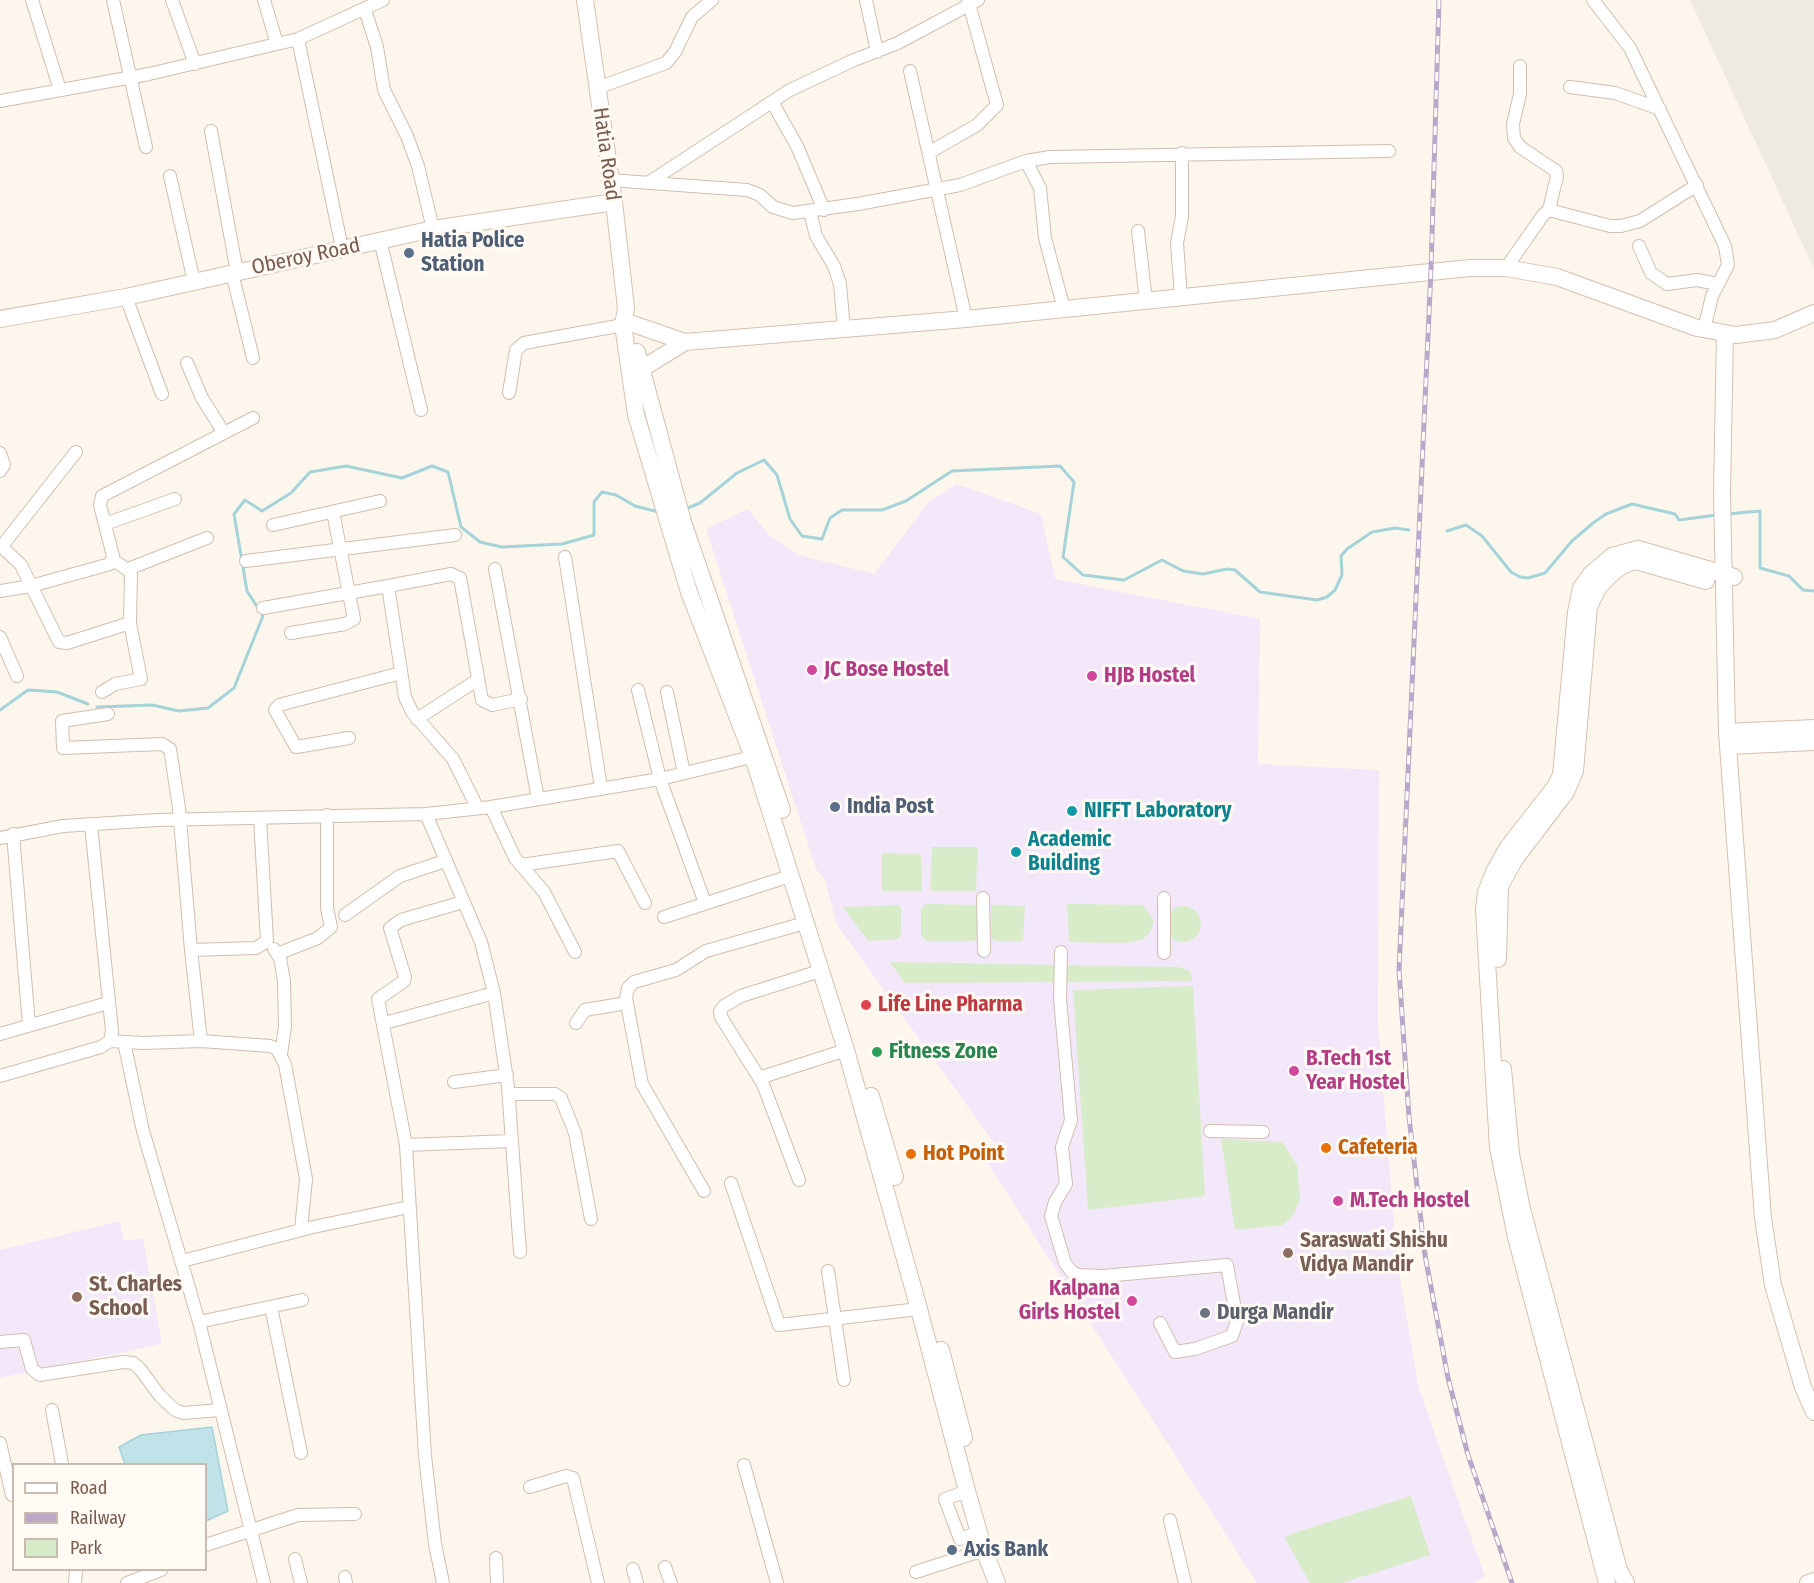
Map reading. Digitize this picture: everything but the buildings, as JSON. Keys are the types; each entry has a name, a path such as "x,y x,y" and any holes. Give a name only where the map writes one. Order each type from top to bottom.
{"street":[{"path":"32,0 60,90"},
{"path":"112,0 147,147"},
{"path":"172,0 195,64"},
{"path":"264,0 277,44"},
{"path":"0,100 195,64 298,39 383,0"},
{"name":"Hatia Road","path":"585,0 635,371 676,525 723,644 759,756"},
{"path":"597,88 666,63 675,52 692,17 712,0"},
{"path":"866,0 877,52"},
{"path":"1593,0 1623,36 1697,186 1728,255 1726,273 1712,296 1704,329"},
{"path":"648,183 790,90 922,32 972,2 997,105 972,129 930,152"},
{"path":"365,10 373,31 384,90 407,136 418,166 433,229"},
{"path":"298,39 342,248"},
{"path":"1506,268 1543,215 1549,210 1556,171 1520,147 1514,138 1513,124 1520,94 1520,66"},
{"path":"910,70 939,189 966,319"},
{"path":"1570,87 1615,93 1660,109"},
{"path":"772,102 797,146 824,210"},
{"path":"211,131 234,272 254,358"},
{"path":"610,180 747,190 782,211 810,212 960,185 1026,161 1050,157 1182,153 1389,152"},
{"path":"1181,297 1177,243 1182,216 1182,153"},
{"path":"1026,161 1040,188 1045,238 1064,309"},
{"path":"170,176 194,282"},
{"path":"1549,210 1610,226 1621,226 1640,221 1697,186"},
{"name":"Oberoy Road","path":"0,319 126,297 433,229 614,202"},
{"path":"810,212 816,236 834,266 840,284 844,330"},
{"path":"1138,231 1146,301"},
{"path":"380,240 421,410"},
{"path":"1639,246 1651,273 1667,284 1696,280 1718,284"},
{"path":"509,393 516,350 524,343 628,324 685,342 966,319 1431,270 1506,268 1574,282 1704,329 1730,335 1775,330 1814,313"},
{"path":"126,297 162,394"},
{"path":"1730,335 1727,494 1732,739 1763,1218 1773,1285 1803,1387 1814,1412"},
{"path":"635,371 685,342"},
{"path":"186,363 202,398 224,433"},
{"path":"102,692 115,684 141,680 130,623 132,577 128,569 113,560 100,505 102,496 253,418"},
{"path":"76,452 1,545 21,565 59,642 67,644 130,623"},
{"path":"0,453 4,465 0,471"},
{"path":"105,524 175,499"},
{"path":"273,525 380,501"},
{"path":"291,633 351,622 354,616 333,512"},
{"path":"246,561 455,535"},
{"path":"128,569 207,538"},
{"path":"1607,1583 1505,1187 1494,1111 1484,910 1486,892 1494,872 1561,775 1576,612 1581,588 1591,574 1612,556 1638,549 1729,581"},
{"path":"565,557 602,789"},
{"path":"0,591 31,586 104,567 113,560"},
{"path":"1626,1583 1619,1570 1522,1209 1510,1154 1497,941 1498,900 1500,886 1515,859 1571,784 1575,771 1589,607 1598,588 1623,565 1636,561 1729,581"},
{"path":"495,569 538,799"},
{"path":"263,608 451,574 460,578 477,680 486,704 521,699"},
{"path":"388,586 405,697 417,719 453,759 477,807"},
{"path":"0,637 17,676"},
{"path":"349,738 296,747 275,710 279,705 401,673"},
{"path":"417,719 477,680"},
{"path":"638,690 660,779 705,903"},
{"path":"667,692 684,773"},
{"path":"108,714 62,721 63,748 162,744 168,746 173,762 180,819 201,1041"},
{"path":"1732,739 1814,728"},
{"path":"1732,739 1814,742"},
{"path":"1732,739 1773,1214 1783,1281 1814,1382"},
{"path":"0,838 63,826 180,819 426,814 491,807 660,779 759,756"},
{"path":"759,756 790,876 846,1050 919,1309 967,1491 984,1550 997,1583"},
{"path":"759,756 882,1133 988,1527 1009,1583"},
{"path":"491,807 521,865 544,892 575,952"},
{"path":"426,814 482,942 495,993 509,1094 520,1252"},
{"path":"277,954 325,934 331,927 327,908 327,815"},
{"path":"260,818 267,941 277,954 284,981 285,1004 281,1054 306,1179 301,1230"},
{"path":"91,825 112,1031 110,1041"},
{"path":"13,834 29,1025"},
{"path":"521,865 618,850 645,903"},
{"path":"345,915 400,876 445,861"},
{"path":"664,917 790,876"},
{"path":"983,898 984,951"},
{"path":"1164,898 1164,954"},
{"path":"443,1583 435,1544 425,1456 406,1145 379,996 400,984 405,977 390,928 401,920 463,902"},
{"path":"704,1191 642,1084 627,1004 628,988 634,982 669,973 706,951 805,923"},
{"path":"191,950 256,948 267,941"},
{"path":"1061,952 1060,999 1071,1120 1062,1147 1066,1184 1051,1216 1065,1263 1072,1272 1078,1275 1103,1276 1227,1265 1237,1321 1232,1336 1195,1349 1174,1352 1160,1323"},
{"path":"799,1180 759,1078 721,1017 720,1011 741,996 820,970"},
{"path":"385,1023 495,993"},
{"path":"0,1035 108,1003"},
{"path":"576,1023 585,1010 627,1004"},
{"path":"0,1076 101,1047 110,1041 201,1041 270,1046 281,1054"},
{"path":"124,1042 143,1131 199,1322 264,1583"},
{"path":"759,1078 846,1050"},
{"path":"454,1082 507,1075"},
{"path":"509,1094 555,1094 561,1098 575,1133 591,1219"},
{"path":"1210,1131 1263,1132"},
{"path":"406,1145 512,1141"},
{"path":"731,1184 779,1325 919,1309"},
{"path":"182,1261 301,1230 409,1207"},
{"path":"828,1271 844,1380"},
{"path":"199,1322 302,1300"},
{"path":"271,1307 301,1453"},
{"path":"0,1342 24,1340 32,1368 40,1375 133,1363 160,1396 175,1410 183,1413 220,1410"},
{"path":"52,1410 62,1463"},
{"path":"0,1443 9,1496"},
{"path":"744,1465 777,1583"},
{"path":"530,1487 566,1476 573,1478 598,1583"},
{"path":"967,1491 945,1499 960,1539 979,1532"},
{"path":"207,1545 298,1515 355,1514"},
{"path":"1170,1520 1185,1583"},
{"path":"916,1572 984,1550"},
{"path":"496,1558 497,1583"},
{"path":"295,1559 301,1583"},
{"path":"665,1567 670,1583"},
{"path":"633,1569 637,1583"},
{"path":"127,1583 156,1571"},
{"path":"1808,1583 1814,1581"}],"shaded area":[{"path":"1690,0 1814,0 1814,269"},
{"path":"957,484 1041,514 1055,579 1260,619 1258,764 1379,770 1378,1025 1397,1262 1419,1389 1485,1577 1472,1583 1257,1583 980,1151 997,1147 837,925 825,880 816,869 706,529 748,509 769,535 798,555 874,574 929,502"},
{"name":"St. Charles School","path":"120,1221 124,1241 143,1238 162,1344 0,1378 0,1250"}],"green space":[{"path":"932,847 978,847 976,891 930,891"},
{"path":"882,853 921,854 922,891 882,891"},
{"path":"926,904 974,905 978,908 977,938 974,941 926,941 921,935 921,908"},
{"path":"1067,904 1143,905 1154,921 1151,931 1143,939 1127,943 1069,942"},
{"path":"899,905 901,935 897,939 868,941 843,907"},
{"path":"991,905 1025,906 1023,941 995,941 991,938"},
{"path":"1183,906 1196,911 1201,924 1196,937 1183,942 1170,937 1165,924 1170,911"},
{"path":"890,962 1178,967 1190,971 1192,981 905,983"},
{"path":"1193,986 1205,1196 1088,1210 1073,990"},
{"path":"1221,1139 1282,1142 1297,1165 1300,1198 1294,1214 1283,1225 1235,1230"},
{"path":"1411,1496 1430,1555 1342,1583 1310,1583 1285,1538 1290,1534"}],"water":[{"path":"212,1427 228,1511 207,1521 207,1463 125,1463 119,1447 141,1435"}],"waterway":[{"path":"685,509 700,503 737,473 764,460 777,475 790,519 802,536 822,539 830,518 842,510 882,510 906,501 952,471 1060,466 1074,482 1063,557 1083,575 1124,580 1162,560 1183,571 1203,574 1227,569 1235,570 1260,592 1317,600 1327,597 1335,590 1342,575 1341,556 1347,549 1372,532 1395,528 1409,530"},
{"path":"97,707 152,705 179,711 208,708 234,688 263,616 247,591 234,514 245,500 262,511 291,493 310,472 346,466 402,478 432,466 448,472 461,527 480,542 502,547 562,544 594,535 594,502 602,492 616,495 635,506 659,512"},
{"path":"1447,531 1466,525 1482,536 1511,572 1528,578 1545,573 1572,541 1593,523 1606,514 1632,504 1675,514 1679,520 1717,515"},
{"path":"1727,514 1760,511 1760,568 1789,576 1803,590 1814,591"},
{"path":"0,710 28,690 57,692 88,704"}],"railway":[{"path":"1439,0 1431,270 1399,970 1409,1117 1425,1255 1448,1378 1468,1455 1512,1583"}],"place":[{"name":"Hatia Police Station","path":"409,253"},
{"name":"JC Bose Hostel","path":"812,670"},
{"name":"HJB Hostel","path":"1092,676"},
{"name":"India Post","path":"835,807"},
{"name":"NIFFT Laboratory","path":"1072,811"},
{"name":"Academic Building","path":"1016,852"},
{"name":"Life Line Pharma","path":"866,1005"},
{"name":"Fitness Zone","path":"877,1052"},
{"name":"B.Tech 1st Year Hostel","path":"1294,1071"},
{"name":"Cafeteria","path":"1326,1148"},
{"name":"Hot Point","path":"911,1154"},
{"name":"M.Tech Hostel","path":"1338,1201"},
{"name":"Saraswati Shishu Vidya Mandir","path":"1288,1253"},
{"name":"St. Charles School","path":"77,1297"},
{"name":"Kalpana Girls Hostel","path":"1132,1301"},
{"name":"Durga Mandir","path":"1205,1313"},
{"name":"Axis Bank","path":"952,1550"}]}
